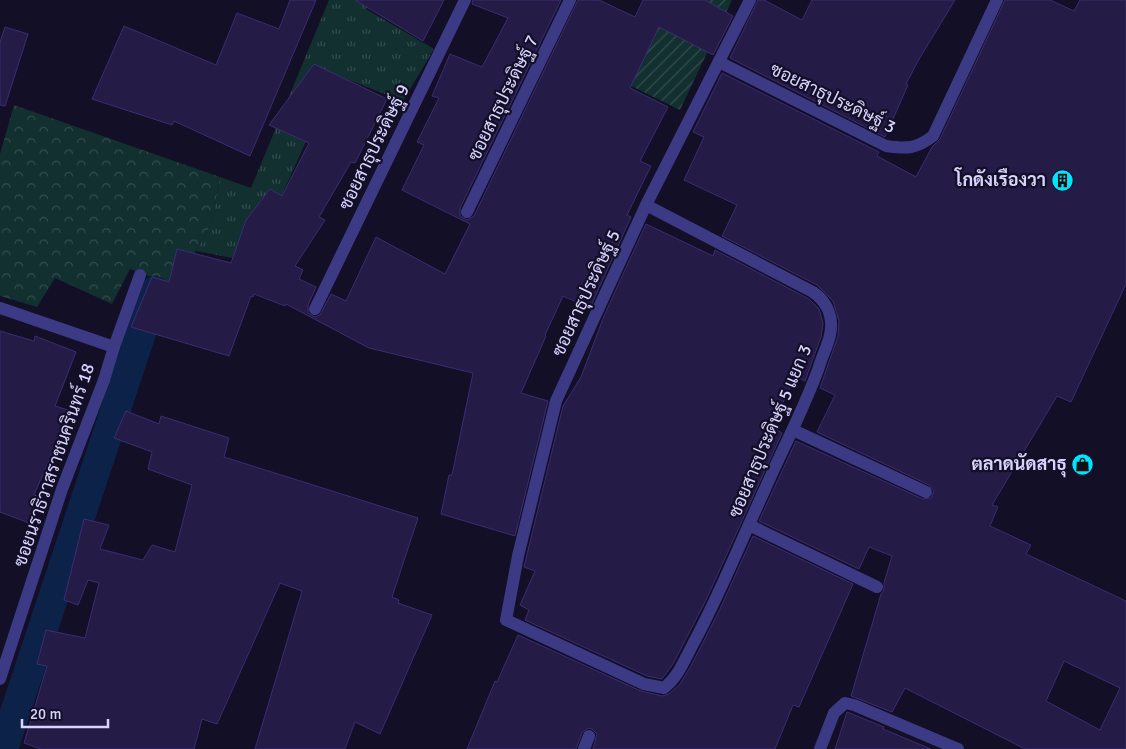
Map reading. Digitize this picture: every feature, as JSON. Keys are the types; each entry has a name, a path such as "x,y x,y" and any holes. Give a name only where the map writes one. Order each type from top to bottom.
{"street":[{"name":"ซอยสาธุประดิษฐ์ 9","path":"315,309 466,0"},
{"name":"ซอยสาธุประดิษฐ์ 7","path":"467,212 570,0"},
{"name":"ซอยสาธุประดิษฐ์ 5","path":"506,620 518,556 556,400 646,205 750,0"},
{"name":"ซอยสาธุประดิษฐ์ 3","path":"719,62 886,146 905,149 922,144 933,136 997,0"},
{"name":"ซอยสาธุประดิษฐ์ 5 แยก 3","path":"506,620 644,684 664,688 674,680 706,620 793,430 831,334 828,308 822,299 813,292 646,205"},
{"name":"ซอยนราธิวาสราชนครินทร์ 18","path":"0,679 62,489 104,380 140,275"},
{"name":"ซอยนราธิวาสราชนครินทร์ 18","path":"0,308 114,347"},
{"path":"793,430 926,492"},
{"path":"749,525 877,586"},
{"path":"820,749 834,713 844,703 854,704 958,749"},
{"path":"584,749 589,736"}],"green space":[{"path":"329,0 371,0 366,9 434,49 403,101 336,75 281,197 238,259 196,251 212,223 220,177 251,188"},
{"path":"679,0 732,0 680,110 603,72 635,16 674,34"},
{"path":"14,105 220,177 212,223 196,251 167,283 130,269 112,304 55,278 37,307 0,296 0,154"}],"building":[{"path":"290,0 316,0 250,156 174,121 172,125 92,99 124,26 216,65 237,13 279,29"},
{"path":"355,0 444,0 423,41"},
{"path":"473,0 561,0 460,208 460,216 467,220 474,216 578,0 599,0 635,17 643,0 705,0 733,16 713,55 659,27 630,88 668,107 640,161 651,166 627,215 631,217 590,308 563,296 521,393 548,401 515,536 441,514 449,475 452,475 473,373 369,348 286,304 285,306 254,294 253,297 251,296 229,356 131,327 152,277 169,282 177,249 231,263 246,220 270,189 282,196 309,143 269,125 314,64 387,99 355,163 351,162 319,217 325,220 295,266 303,270 299,279 316,287 308,305 308,313 315,317 320,315 331,294 346,301 376,237 445,274 470,224 402,190 424,145 417,142 439,98 432,96 450,54 482,67 508,18 472,4"},
{"path":"758,0 764,0 802,20 812,0 955,0 906,84 908,85 885,137 730,58"},
{"path":"1005,0 1050,0 1074,11 1080,0 1126,0 1126,284 1071,402 1057,396 992,505 998,507 990,526 1031,545 1026,554 1126,601 1126,749 1025,749 905,688 892,712 851,696 881,594 884,590 884,583 892,556 869,547 859,569 759,521 796,441 923,499 931,498 934,491 929,485 817,432 835,395 820,388 838,336 839,321 833,301 817,285 722,236 737,205 684,180 704,137 693,132 722,73 879,152 877,156 916,177 932,147 940,139","holes":["1064,661 1120,688 1100,730 1046,701"]},
{"path":"5,27 28,34 5,106 0,105 0,42"},
{"path":"646,224 713,256 715,250 809,299 819,309 823,323 821,337 805,381 795,376 772,427 782,433 705,602 673,664 662,679 647,676 525,620 529,610 520,605 535,571 524,567 563,406 581,377 604,316"},
{"path":"0,331 34,341 35,336 76,352 55,406 68,410 59,437 34,495 40,497 29,523 0,512"},
{"path":"126,411 159,424 161,416 229,438 224,457 418,518 392,597 399,600 398,603 432,615 380,734 355,722 345,749 255,749 302,591 280,583 217,724 202,719 194,749 41,749 24,743 47,666 37,664 46,630 85,638 99,583 88,580 78,605 64,600 84,519 109,525 100,549 143,560 152,545 175,552 192,485 148,469 152,452 114,438"},
{"path":"753,536 853,584 799,707 793,705 775,749 593,749 597,734 588,728 582,733 576,749 467,749 495,681 497,682 518,635 641,691 662,696 669,694 680,684 691,666 720,609"},
{"path":"847,712 884,727 883,729 931,749 835,749"}],"waterway":[{"path":"3,749 155,291"}],"place":[{"name":"โกดังเรืองวา","path":"1062,180"},
{"name":"ตลาดนัดสาธุ","path":"1083,464"}]}
